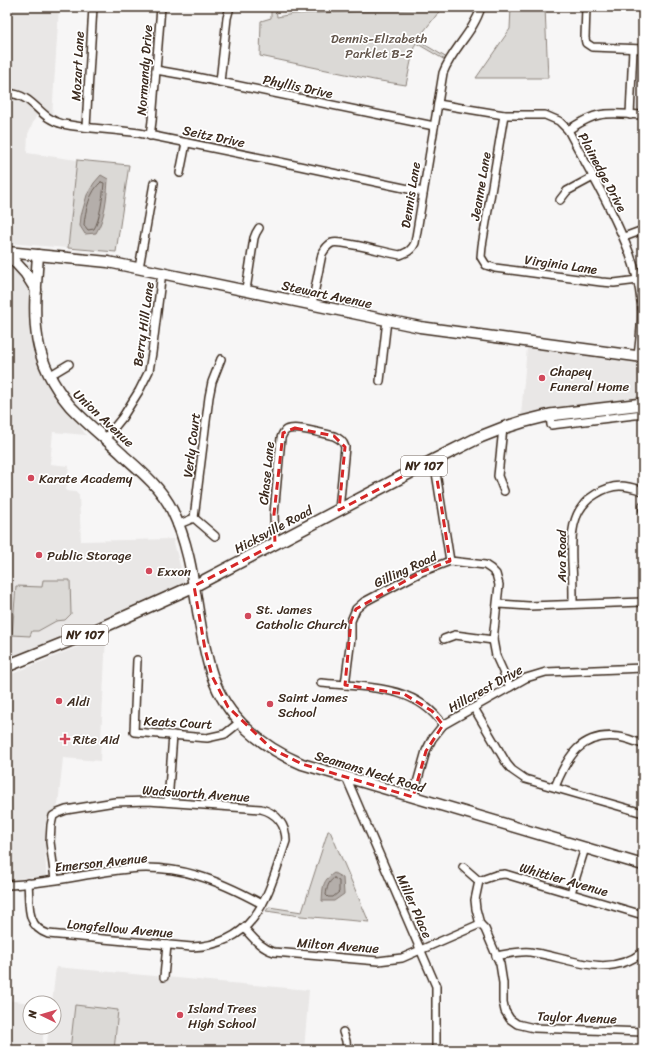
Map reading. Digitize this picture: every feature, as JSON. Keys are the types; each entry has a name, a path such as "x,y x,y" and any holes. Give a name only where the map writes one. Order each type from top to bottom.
{"main road":[{"name":"Stewart Avenue","path":"7,252 108,262 162,272 387,320 453,332 641,357"},
{"path":"7,252 26,274 36,290"},
{"name":"Union Avenue","path":"38,255 35,313 36,337 39,350 49,376 60,394 70,406 146,476 161,494 172,510 187,548 194,586"},
{"name":"Hicksville Road","path":"7,666 94,631 194,586 480,437 522,422 550,415 643,404"},
{"name":"Seamans Neck Road","path":"194,586 205,649 212,676 228,707 240,722 266,745 283,756 302,764 643,865"}],"street":[{"name":"Mozart Lane","path":"86,127 93,7"},
{"name":"Normandy Drive","path":"150,136 161,7"},
{"path":"220,82 227,18 230,7"},
{"name":"Dennis Lane","path":"312,304 322,254 325,248 331,243 342,243 400,255 408,253 412,249 415,243 443,73 446,65 470,31 481,7"},
{"path":"586,7 586,44 592,47 643,50"},
{"path":"630,115 633,49"},
{"name":"Phyllis Drive","path":"156,70 196,76 434,126"},
{"name":"Seitz Drive","path":"7,93 14,93 26,98 46,117 52,121 64,124 150,136 423,192"},
{"name":"Plainedge Drive","path":"438,104 504,115 545,115 559,121 568,130 594,177 624,237 632,259 638,280 641,302 641,357"},
{"name":"Jeanne Lane","path":"483,261 481,257 482,246 504,115"},
{"path":"568,130 587,119 598,115 643,115"},
{"path":"180,173 186,143"},
{"path":"560,200 567,191 594,177"},
{"path":"138,268 154,183"},
{"path":"246,290 254,238 259,228"},
{"path":"624,237 643,230"},
{"name":"Virginia Lane","path":"483,261 486,265 495,268 601,282 614,283 638,280"},
{"name":"Berry Hill Lane","path":"105,439 122,418 139,391 149,370 162,272"},
{"path":"380,380 387,320"},
{"name":"Verly Court","path":"194,518 209,397 212,382 221,360"},
{"path":"49,376 70,364"},
{"path":"550,415 551,425 643,414"},
{"name":"Chase Lane","path":"275,544 275,507 281,438 286,431 295,428 334,436 343,442 345,447 339,510"},
{"path":"503,428 498,476 504,492"},
{"path":"434,460 450,561"},
{"name":"Ava Road","path":"573,604 571,538 573,523 581,508 594,495 610,487 626,486 643,491"},
{"path":"643,505 643,510"},
{"path":"177,525 194,518 215,536"},
{"name":"Gilling Road","path":"345,685 351,638 351,621 356,609 364,602 421,572 450,561 479,564 491,568 496,574 499,585 493,640 496,656 510,687"},
{"path":"498,604 529,606 643,602"},
{"path":"444,639 455,635 493,640"},
{"name":"Keats Court","path":"137,660 134,732 207,738 225,734 240,722"},
{"name":"Hillcrest Drive","path":"413,797 426,751 442,725 526,678 546,672 643,668"},
{"path":"321,683 389,690 404,694 432,711 442,725"},
{"path":"474,708 501,755 512,770 525,779 643,814"},
{"path":"168,802 173,735"},
{"path":"555,787 565,762 571,754 583,744 596,738 607,737 620,737 643,744"},
{"name":"Miller Place","path":"346,777 436,986 436,1050"},
{"name":"Wadsworth Avenue","path":"55,880 50,842 51,825 53,816 66,810 115,802 148,800 261,810 272,813 278,818 284,827 286,841 268,894 245,929"},
{"path":"571,893 585,848"},
{"path":"463,867 479,881 475,900 480,924 485,929 496,956 528,952 571,962 606,966 621,964 634,959 643,952"},
{"name":"Emerson Avenue","path":"7,885 55,880 129,869 154,869 197,875 221,883 262,904"},
{"name":"Whittier Avenue","path":"479,881 496,875 505,874 643,915"},
{"name":"Longfellow Avenue","path":"28,883 30,918 34,926 41,932 53,935 192,947 222,942 245,929"},
{"name":"Milton Avenue","path":"245,929 258,944 267,950 274,952 378,961 402,958 480,924"},
{"path":"164,977 167,945"},
{"name":"Taylor Avenue","path":"496,956 502,972 503,1002 505,1011 512,1021 521,1026 534,1028 643,1032"},
{"path":"343,1032 347,1050"}],"highlighted area":[{"path":"295,428 334,436 345,447 339,510 434,460 450,561 421,572 356,609 351,621 345,685 404,694 432,711 443,725 426,751 413,797 302,764 272,749 228,707 212,676 205,649 194,586 275,544 274,514 283,433"}],"shaded area":[{"path":"7,7 59,7 52,117 36,116 28,134 27,153 77,160 68,248 7,243"},
{"path":"7,263 36,264 32,302 55,390 86,435 53,432 50,464 69,466 66,491 76,492 79,495 81,541 173,539 185,584 7,659"},
{"path":"527,347 643,362 643,401 521,415"},
{"path":"106,635 100,761 63,758 58,805 45,825 46,876 7,880 7,676"},
{"name":"Island Trees High School","path":"56,967 309,990 304,1050 46,1050 48,1035 62,1035 62,995 53,995"},
{"path":"7,1000 22,1002 22,1035 43,1035 42,1050 7,1050"}],"green space":[{"name":"Dennis-Elizabeth Parklet B-2","path":"271,7 276,7 277,17 293,14 442,8 417,40 447,58 445,60 416,43 406,85 374,80 260,56 261,21 271,18"},
{"path":"511,7 545,7 548,78 476,78 510,29"},
{"path":"77,160 129,165 116,252 68,248"},
{"path":"43,580 70,580 71,614 65,620 56,621 38,631 32,631 30,636 12,635 16,586 42,587"},
{"path":"328,831 330,831 369,922 301,916 266,911 269,907 302,912"},
{"path":"75,1005 118,1010 114,1050 70,1050"}],"water":[{"path":"101,175 108,179 102,221 96,233 85,234 80,226 81,216 87,195"},
{"path":"334,873 343,878 344,894 334,901 322,901 325,882"}],"place":[{"name":"Chapey Funeral Home","path":"542,378"},
{"name":"Karate Academy","path":"31,478"},
{"name":"Public Storage","path":"39,555"},
{"name":"Exxon","path":"149,571"},
{"name":"St. James Catholic Church","path":"248,616"},
{"name":"Aldi","path":"59,701"},
{"name":"Saint James School","path":"270,704"},
{"name":"Rite Aid","path":"65,739"},
{"name":"Island Trees High School","path":"180,1015"}]}
